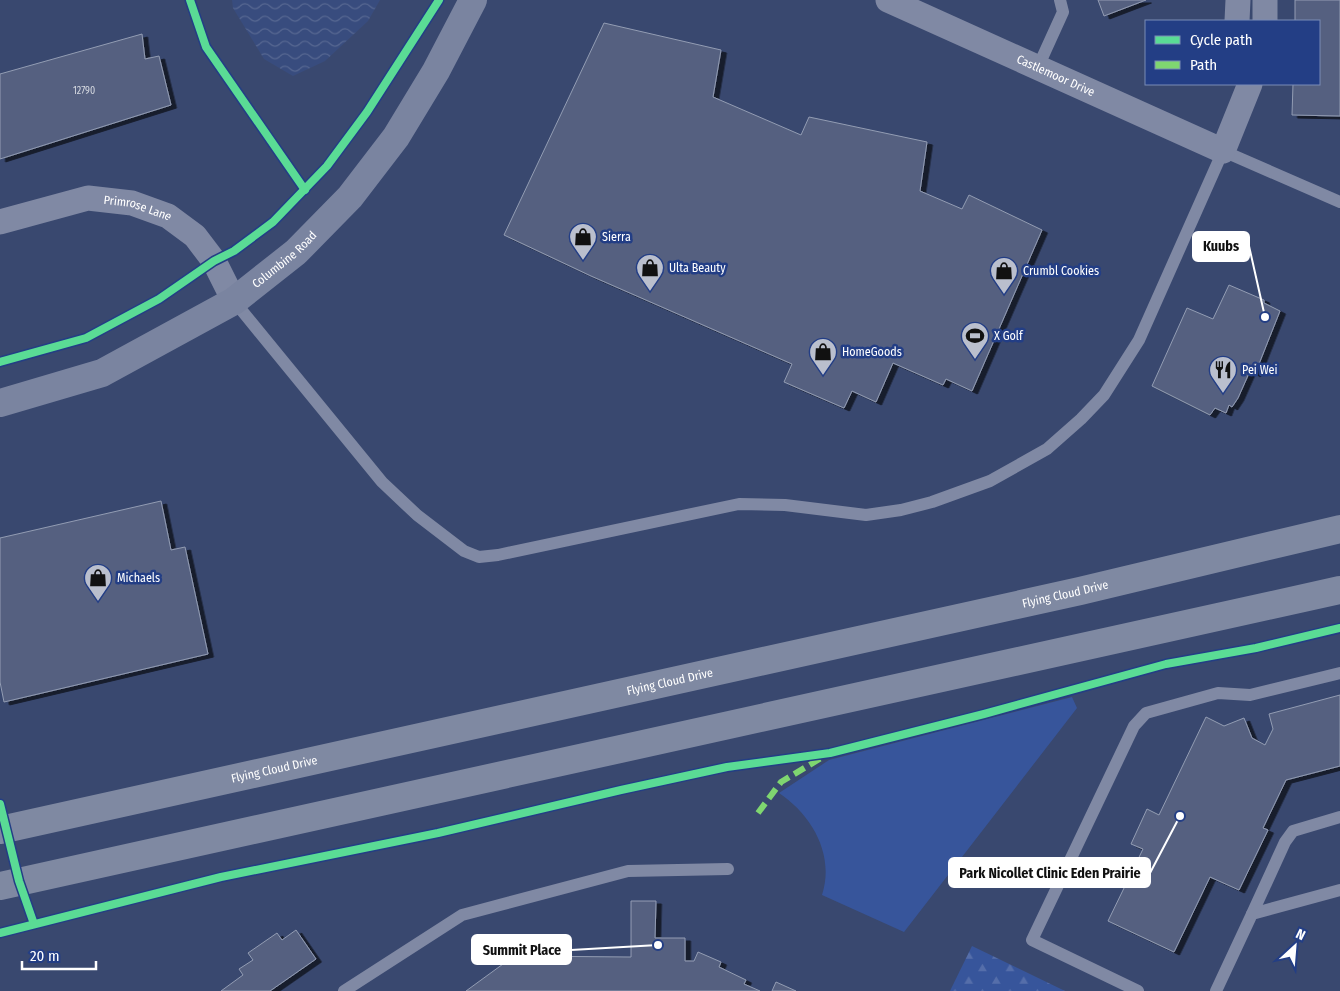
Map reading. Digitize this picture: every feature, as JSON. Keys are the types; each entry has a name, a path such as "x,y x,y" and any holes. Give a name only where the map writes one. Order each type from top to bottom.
{"main road":[{"name":"Flying Cloud Drive","path":"0,830 1080,592 1340,529"},
{"path":"0,886 1340,590"}],"street":[{"name":"Columbine Road","path":"0,403 102,373 234,301 296,252 350,197 396,137 436,71 473,0"},
{"name":"Castlemoor Drive","path":"888,0 1223,151"},
{"path":"1237,20 1238,0"},
{"path":"1265,20 1266,0"},
{"path":"1223,151 1250,85"},
{"name":"Primrose Lane","path":"0,222 88,198 132,203 168,216 196,236 214,261 234,301"}],"lane":[{"path":"1038,67 1064,12 1060,0"},
{"path":"234,301 382,482 446,540 464,551 479,557 498,555 739,504 785,505 866,515 901,510 932,502 990,481 1047,449 1081,419 1104,395 1139,340 1223,151 1340,202"},
{"path":"1138,991 1032,940 1134,726 1146,714 1218,693 1250,695 1340,673"},
{"path":"1216,991 1286,842 1293,831 1340,817"},
{"path":"344,991 462,915 628,872 728,869"},
{"path":"1252,914 1340,890"}],"green space":[{"path":"1072,697 1077,708 904,932 822,895 825,865 818,837 811,824 791,802 779,793 829,760"},
{"path":"972,946 1065,991 950,991"}],"water":[{"path":"232,0 380,0 368,21 325,61 293,76 264,59 233,8"}],"building":[{"path":"1098,0 1146,0 1104,16"},
{"path":"1295,0 1340,0 1340,116 1292,115 1293,85 1320,85 1320,20 1295,20"},
{"path":"604,23 721,50 713,97 801,135 809,117 927,142 920,191 962,209 969,195 1042,230 972,391 946,379 943,385 893,363 876,402 852,391 844,408 784,382 792,364 591,276 504,235"},
{"path":"142,34 145,59 159,56 171,105 0,159 0,74"},
{"path":"1229,285 1264,300 1264,303 1280,311 1255,374 1250,371 1238,398 1232,407 1229,405 1226,413 1215,408 1210,415 1152,386 1187,308 1213,319"},
{"name":"Michaels","path":"161,501 171,550 185,547 208,654 4,702 0,682 0,538"},
{"path":"1340,695 1340,766 1286,780 1263,828 1268,830 1239,890 1210,877 1174,952 1108,921 1143,849 1131,844 1147,809 1159,815 1206,717 1224,726 1244,718 1252,738 1265,745 1273,729 1269,714"},
{"path":"631,901 656,901 655,938 685,938 685,961 694,961 698,952 721,962 719,967 746,980 744,984 760,991 466,991 514,956 631,957"},
{"path":"296,930 316,959 270,991 221,991 243,975 239,969 253,960 248,953 277,933 282,940"},
{"path":"776,982 796,991 772,991"}],"marked path":[{"path":"758,813 781,782 821,758"}],"cycle path":[{"path":"190,0 206,47 305,190"},
{"path":"0,362 86,338 159,299 214,261 234,251 273,222 327,166 367,112 439,0"},
{"path":"0,933 221,877 438,833 727,767 830,753 984,714 1166,664 1256,648 1340,628"},
{"path":"0,804 19,881 34,924"}],"place":[{"name":"Sierra","path":"583,261"},
{"name":"Ulta Beauty","path":"650,292"},
{"name":"Crumbl Cookies","path":"1004,295"},
{"name":"Kuubs","path":"1265,317"},
{"name":"X Golf","path":"975,360"},
{"name":"HomeGoods","path":"823,376"},
{"name":"Pei Wei","path":"1223,394"},
{"name":"Michaels","path":"98,602"},
{"name":"Park Nicollet Clinic Eden Prairie","path":"1180,816"},
{"name":"Summit Place","path":"658,945"}]}
